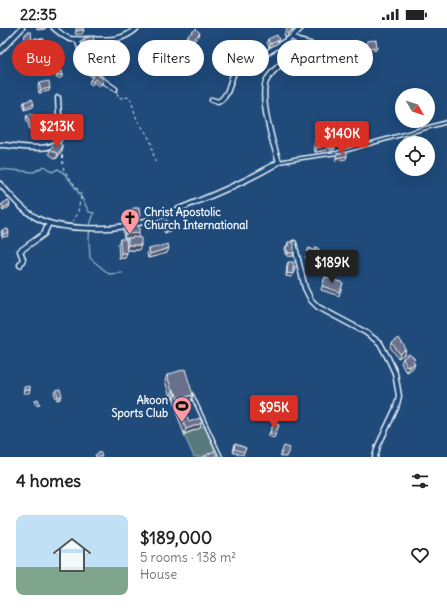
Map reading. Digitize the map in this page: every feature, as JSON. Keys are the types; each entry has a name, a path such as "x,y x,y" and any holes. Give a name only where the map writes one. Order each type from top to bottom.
{"street":[{"path":"0,51 22,28"},
{"path":"54,28 68,38 94,40"},
{"path":"111,40 130,34 137,28"},
{"path":"212,100 218,102 226,94 230,86 232,76 240,64 260,58 292,37 301,28"},
{"path":"0,184 26,212 49,223 68,227 93,228 125,226 168,214 240,183 279,162 267,116 264,87 268,77 282,64 293,58 309,56 312,53 310,44 298,41 292,37"},
{"path":"96,76 114,90"},
{"path":"0,145 41,148 56,144 60,139 58,98"},
{"path":"20,265 23,259 20,251 44,234 49,223"},
{"path":"294,243 305,288 311,300 318,307 365,332 380,343 395,373 399,396 389,427 378,446 375,457"}],"lane":[{"path":"279,162 295,158 337,153 447,122"},
{"path":"190,391 222,457"}],"path":[{"path":"114,90 119,98 130,97 137,120 151,143 155,162"},
{"path":"60,139 63,151 64,170 82,195 78,216 68,227"}],"green space":[{"path":"204,426 215,451 203,457 194,457 184,435"}],"building":[{"path":"76,28 83,28 84,30 76,31"},
{"path":"288,28 293,28 288,34 285,32"},
{"path":"196,29 200,33 193,40 187,36"},
{"path":"27,32 31,32 32,40 24,40 25,34 27,34"},
{"path":"277,35 279,40 270,44 268,39"},
{"path":"93,36 94,40 84,40 84,38"},
{"path":"35,38 44,39 44,40 35,40"},
{"path":"373,40 376,40 377,47 373,47"},
{"path":"93,76 99,76 104,80 101,84 95,79 93,82 90,80"},
{"path":"49,81 50,88 41,90 39,83"},
{"path":"32,99 34,104 25,107 24,102"},
{"path":"32,113 36,126 31,127 27,115"},
{"path":"359,124 360,132 346,134 345,126"},
{"path":"361,132 366,132 366,135 361,135"},
{"path":"328,138 329,146 317,147 316,139"},
{"path":"56,141 63,146 58,154 50,149"},
{"path":"330,145 335,145 335,148 330,148"},
{"path":"347,152 347,156 336,158 336,154"},
{"path":"8,200 10,204 4,208 2,204"},
{"path":"133,208 139,208 140,216 130,218"},
{"path":"167,220 172,227 166,230 162,223"},
{"path":"131,224 139,226 139,233 125,234 125,226 131,226"},
{"path":"8,229 9,233 3,234 2,230"},
{"path":"128,238 141,238 141,245 128,245"},
{"path":"120,239 126,239 127,253 121,253"},
{"path":"288,242 294,242 294,253 288,253 288,251 286,251"},
{"path":"168,244 169,248 150,254 149,249"},
{"path":"316,247 319,249 318,252 321,253 319,258 310,256 311,254 307,253 309,248 315,251"},
{"path":"288,262 294,262 293,266 295,266 295,269 293,268 293,274 287,273"},
{"path":"325,277 343,283 340,292 322,286"},
{"path":"399,338 406,349 400,354 392,343"},
{"path":"409,354 415,359 413,361 415,363 409,367 408,365 406,366 403,358"},
{"path":"185,369 193,395 178,399 174,390 172,391 167,375"},
{"path":"30,386 30,390 24,390 24,387"},
{"path":"60,389 62,396 58,397 56,390"},
{"path":"38,399 40,404 36,405 35,400"},
{"path":"183,407 189,422 200,418 202,423 186,429 179,409"},
{"path":"274,423 279,425 275,435 270,433"},
{"path":"235,444 246,448 244,452 234,449"},
{"path":"284,446 290,448 286,457 280,456"},
{"path":"214,451 217,456 203,457"},
{"path":"100,452 102,457 96,457 95,455"}],"waterway":[{"path":"0,169 34,172 44,166 52,172 58,169 67,176 84,201 89,212 94,213 90,225 90,258 109,274 122,273"}],"place":[{"name":"Christ Apostolic Church International","path":"130,235"},
{"name":"Akoon Sports Club","path":"182,423"}]}
